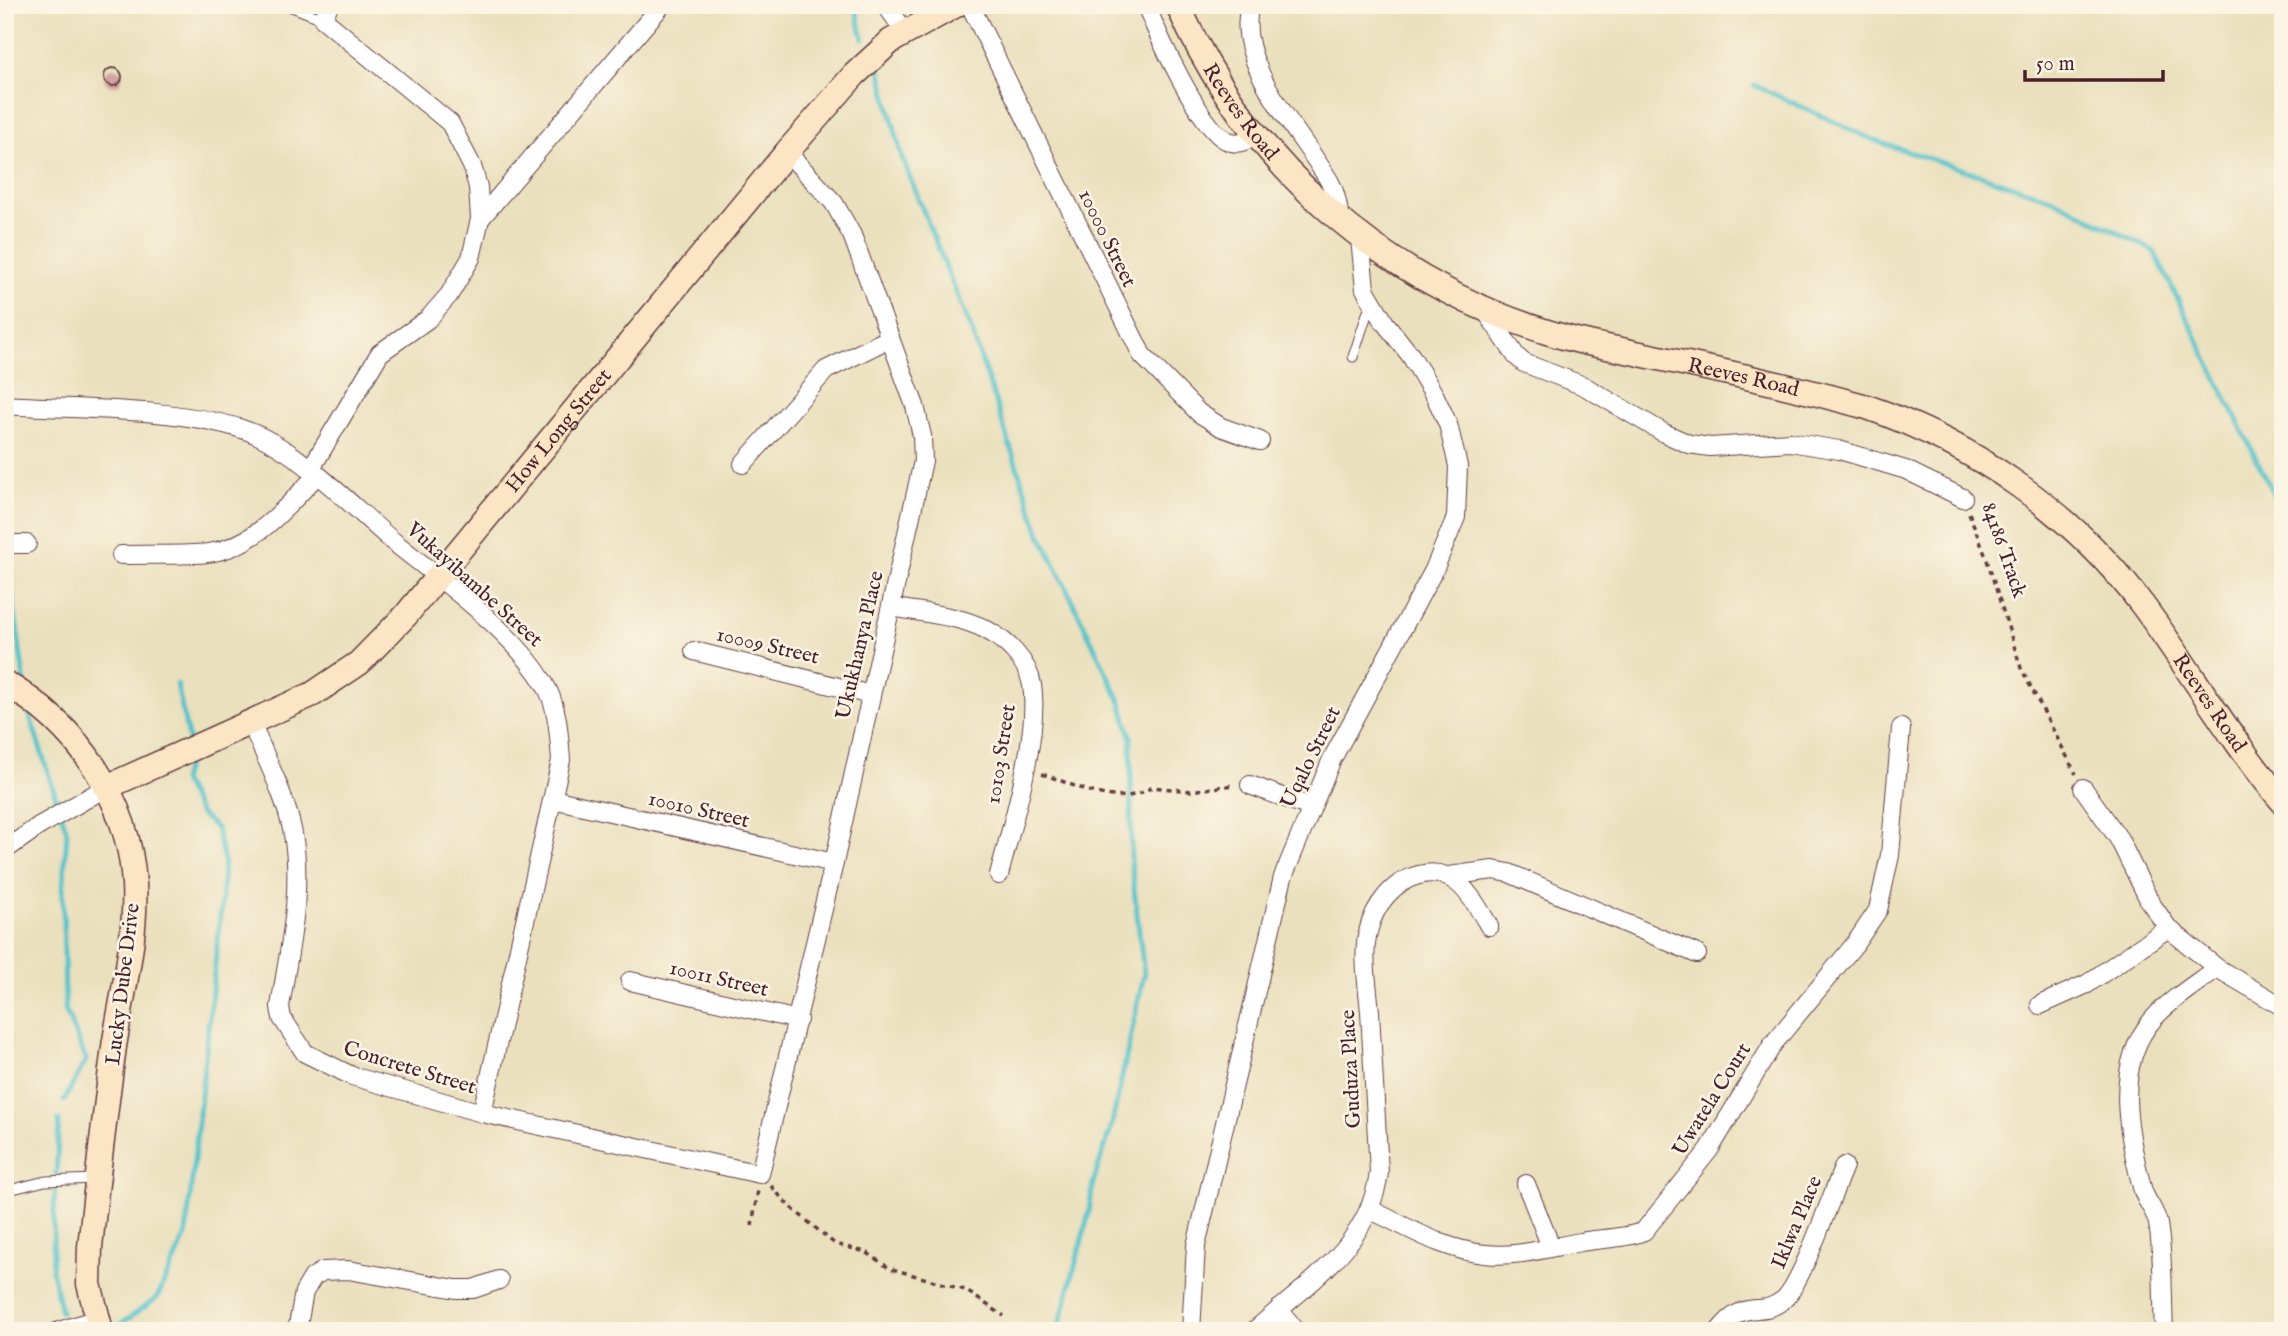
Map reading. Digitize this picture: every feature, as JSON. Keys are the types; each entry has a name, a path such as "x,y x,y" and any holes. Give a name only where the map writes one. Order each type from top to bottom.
{"street":[{"path":"480,219 662,5"},
{"path":"886,5 905,32"},
{"name":"How Long Street","path":"107,787 313,694 359,663 406,615 787,152 867,61 905,32 956,5"},
{"name":"10000 Street","path":"970,5 1142,355 1199,413 1221,427 1261,442"},
{"path":"1146,5 1169,59 1214,130 1225,140 1235,143 1256,135"},
{"name":"Reeves Road","path":"1178,5 1219,83 1256,135 1293,177 1360,238 1427,281 1485,310 1549,333 1867,407 1914,425 1991,467 2053,513 2114,572 2143,605 2283,802"},
{"path":"1250,5 1247,19 1251,49 1269,90 1331,184 1340,220"},
{"path":"121,555 209,553 231,547 261,531 313,473 380,353 428,319 449,295 471,258 480,219 478,187 472,166 450,123 326,12"},
{"name":"Ukukhanya Place","path":"760,1174 798,1020 915,506 923,448 915,407 864,264 845,221 834,203 787,152"},
{"name":"Uqalo Street","path":"1191,1331 1196,1246 1273,909 1310,807 1339,747 1434,570 1456,517 1458,466 1448,424 1436,396 1372,302 1363,281 1360,238"},
{"name":"84186 Track","path":"1485,310 1516,356 1524,363 1584,386 1677,439 1705,447 1790,442 1839,450 1906,470 1963,498"},
{"path":"743,464 826,370 890,338"},
{"name":"Vukayibambe Street","path":"5,405 209,420 260,436 313,473 437,576 522,654 546,685 553,702 561,760 482,1113"},
{"path":"5,544 27,544"},
{"name":"10103 Street","path":"891,607 982,627 1019,657 1032,684 1024,768 999,875"},
{"name":"10009 Street","path":"694,651 871,695"},
{"name":"Lucky Dube Drive","path":"5,682 59,723 78,743 107,787 122,823 134,884 130,940 97,1179 89,1284 99,1325"},
{"name":"Concrete Street","path":"251,723 288,814 295,857 294,920 281,1007 282,1018 305,1053 321,1063 383,1086 482,1113 760,1174"},
{"name":"Uwatela Court","path":"1371,1210 1460,1250 1506,1255 1614,1236 1632,1236 1644,1231 1709,1150 1773,1044 1855,944 1878,910 1885,888 1901,728"},
{"path":"1250,785 1310,807"},
{"path":"5,850 39,826 107,787"},
{"path":"2083,788 2119,839 2150,902 2168,928 2217,968 2283,1007"},
{"name":"10010 Street","path":"553,799 834,863"},
{"path":"1449,876 1481,871 1509,873 1696,954"},
{"name":"Guduza Place","path":"1254,1331 1339,1255 1359,1232 1371,1210 1379,1173 1367,967 1368,933 1385,898 1401,881 1430,873 1449,876"},
{"path":"1449,876 1470,894 1489,926"},
{"path":"2040,1005 2087,984 2168,928"},
{"path":"2164,1331 2158,1225 2143,1192 2129,1118 2127,1072 2139,1038 2155,1017 2217,968"},
{"name":"10011 Street","path":"630,981 798,1020"},
{"name":"Iklwa Place","path":"1719,1331 1743,1309 1775,1306 1786,1298 1808,1255 1844,1166"},
{"path":"1526,1184 1551,1247"},
{"path":"297,1331 304,1292 313,1277 323,1271 348,1270 456,1289 473,1289 499,1280"},
{"path":"1279,1309 1296,1331"},
{"path":"59,1331 99,1325"}],"lane":[{"path":"287,5 326,12"},
{"path":"1353,357 1372,302"},
{"path":"5,1191 45,1181 97,1179"}],"path":[{"name":"84186 Track","path":"1963,498 1986,557 2021,668 2083,788"},
{"path":"1024,768 1117,798 1143,793 1152,787 1191,791 1217,785 1250,785"},
{"path":"752,1226 760,1174"},
{"path":"760,1174 788,1205 835,1244 866,1252 890,1268 965,1290 1004,1316"}],"building":[{"path":"113,68 121,73 122,77 117,85 113,86 105,81 104,77 109,69"}],"waterway":[{"path":"855,5 863,39"},
{"path":"880,69 902,158 972,332 1038,529 1121,703 1131,737 1131,863 1144,974 1111,1128 1093,1183 1089,1213 1058,1331"},
{"path":"1754,85 1876,141 2053,199 2154,251 2283,513"},
{"path":"9,568 25,686"},
{"path":"177,684 189,742"},
{"path":"28,710 67,832 63,892 65,1009 86,1060 64,1101"},
{"path":"114,1329 157,1298 186,1235 224,861 216,828 200,814 182,781 188,759"},
{"path":"56,1176 59,1120"},
{"path":"55,1187 52,1271 61,1312"}]}
